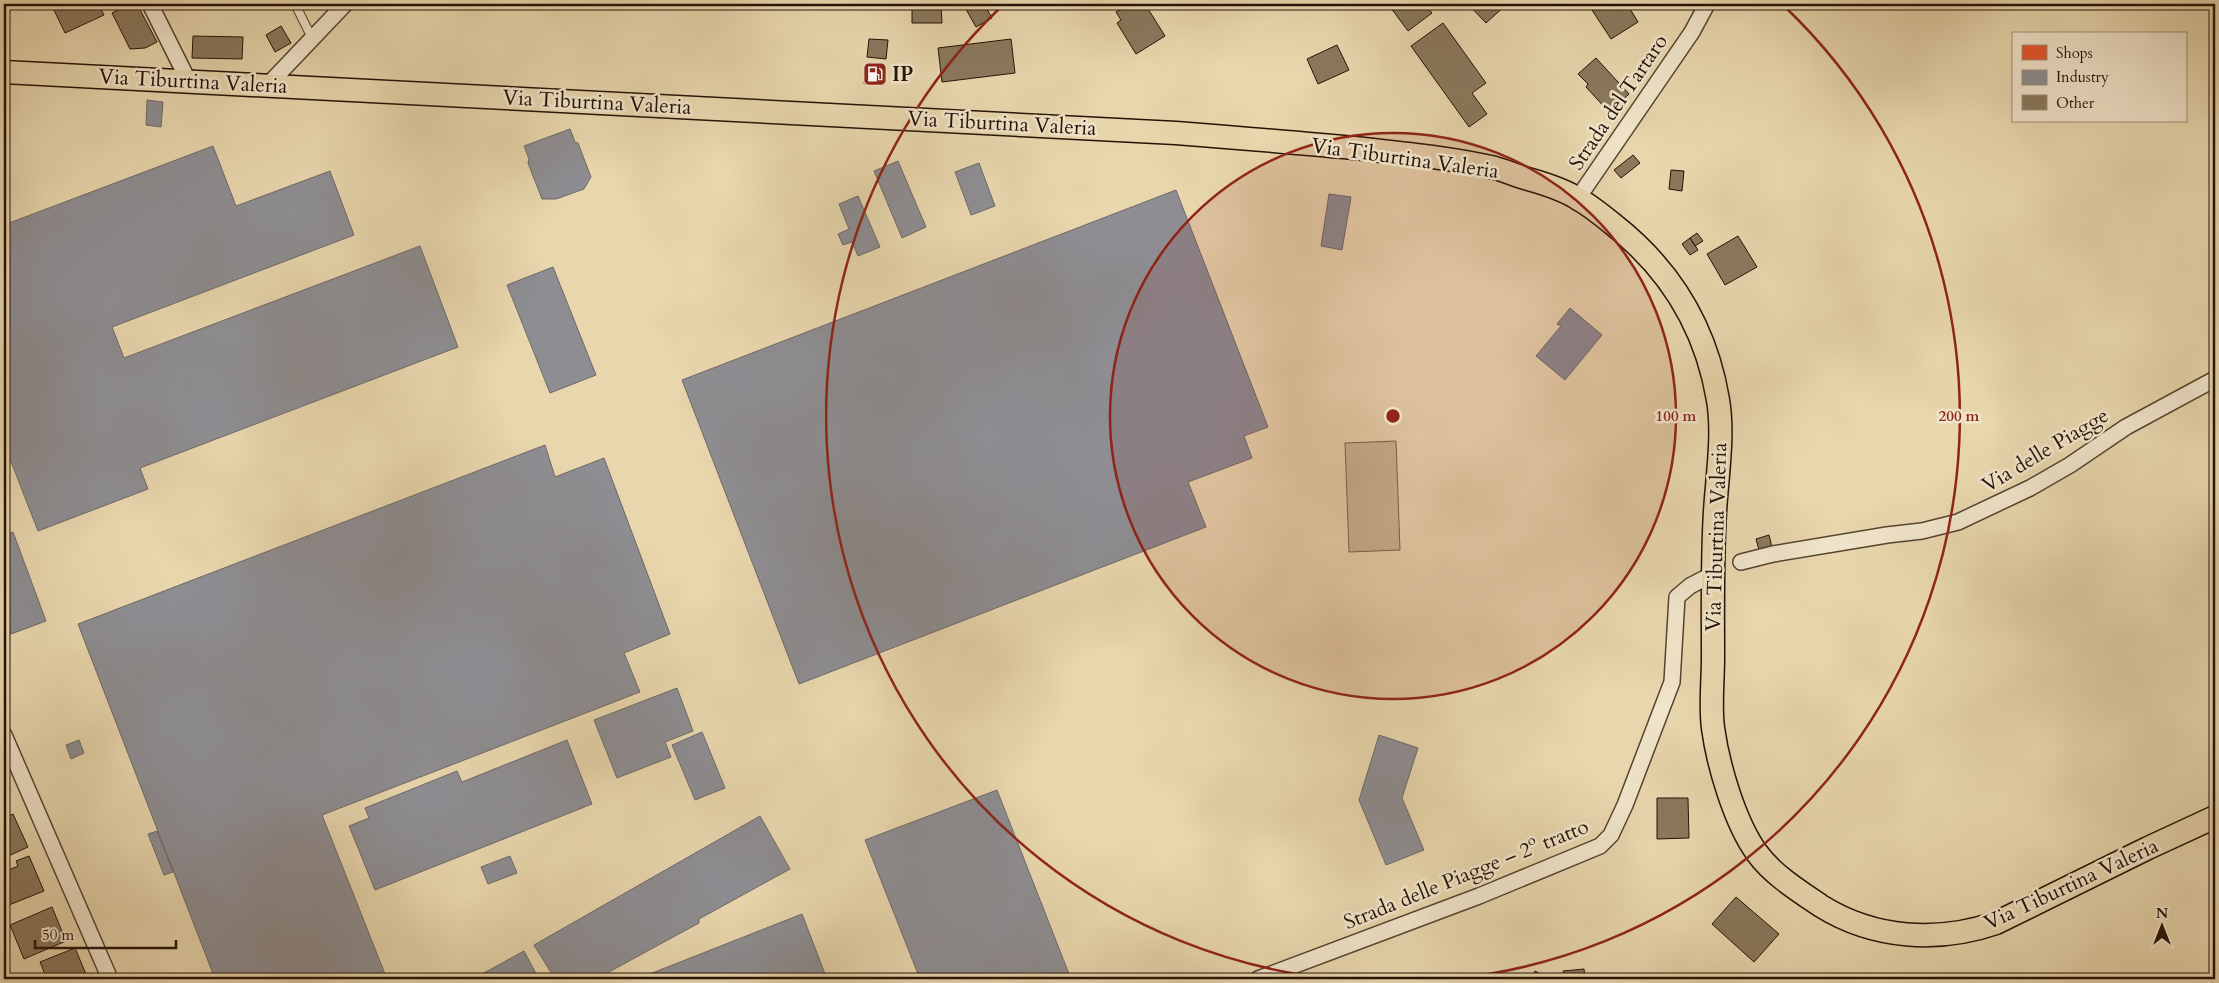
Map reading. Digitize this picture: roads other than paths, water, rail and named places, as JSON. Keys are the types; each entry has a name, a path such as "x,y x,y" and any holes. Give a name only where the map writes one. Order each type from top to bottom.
{"main road":[{"name":"Via Tiburtina Valeria","path":"4,72 1041,124 1284,142 1416,155 1482,165 1546,184 1578,198 1615,225 1662,271 1696,326 1708,353 1720,416 1712,574 1713,728 1727,786 1735,810 1749,840 1769,866 1810,898 1848,920 1874,930 1907,935 1940,935 1975,930 2010,917 2148,848 2215,817"}],"street":[{"path":"150,4 189,82"},
{"path":"268,85 345,4"},
{"name":"Strada del Tartaro","path":"1578,198 1692,32 1707,4"},
{"name":"Via delle Piagge","path":"1741,562 1773,554 1922,531 1958,522 2030,488 2070,465 2126,427 2215,380"},
{"name":"Strada delle Piagge – 2º tratto","path":"1258,979 1479,896 1600,846 1611,835 1625,805 1672,682 1677,598 1698,581 1712,574"},
{"path":"4,735 110,979"}],"lane":[{"path":"295,4 312,38"}],"place":[{"name":"IP","path":"875,74"}]}
